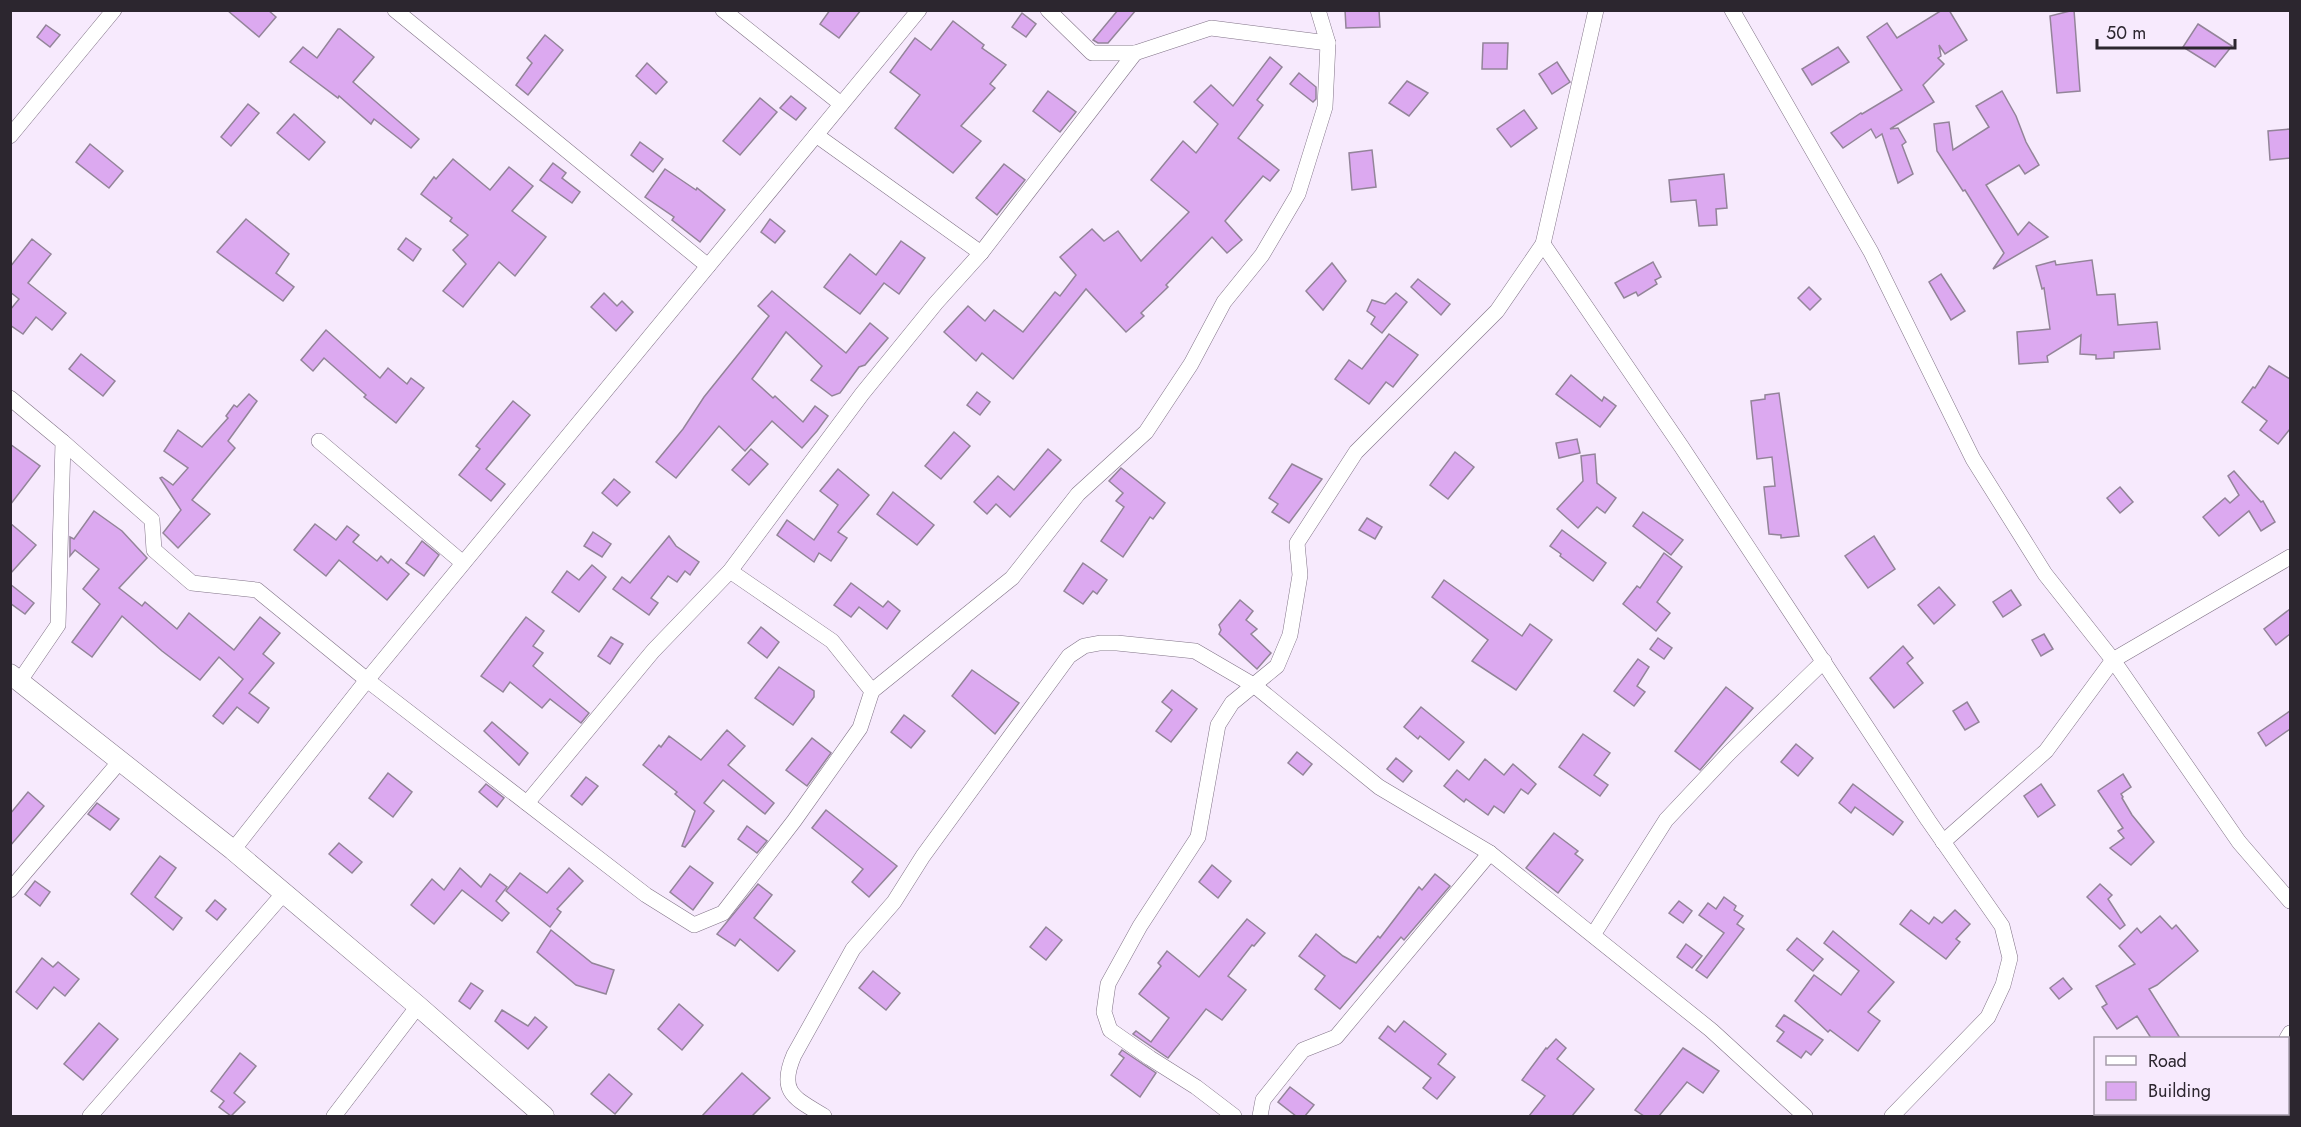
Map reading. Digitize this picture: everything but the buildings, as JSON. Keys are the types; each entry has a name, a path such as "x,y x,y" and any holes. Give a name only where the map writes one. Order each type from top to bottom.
{"street":[{"path":"10,136 114,10"},
{"path":"395,10 708,266"},
{"path":"723,10 842,105"},
{"path":"233,850 367,680 919,10"},
{"path":"1048,10 1092,53 1135,53 1211,28 1328,43"},
{"path":"10,398 152,520 154,550 192,583 257,590 367,680 646,895 694,925 723,913 794,821 860,728 872,691 1012,578 1078,494 1146,432 1191,364 1224,302 1262,255 1298,194 1325,107 1328,43 1318,10"},
{"path":"1234,1116 1196,1086 1110,1030 1104,1012 1108,984 1150,908 1198,837 1218,725 1232,703 1277,666 1290,635 1300,575 1297,543 1356,452 1497,311 1543,244 1596,10"},
{"path":"1732,10 1871,252 1973,459 2045,574 2113,660 2239,842 2290,901"},
{"path":"527,803 653,651 730,572 862,394 936,303 981,253 1135,53"},
{"path":"816,135 981,253"},
{"path":"1543,244 1943,842 2002,926 2010,958 2003,985 1988,1017 1892,1116"},
{"path":"319,441 463,563"},
{"path":"63,442 58,625 15,678 233,850 544,1116"},
{"path":"1943,842 2046,751 2113,660 2290,557"},
{"path":"730,572 832,641 872,691"},
{"path":"824,1116 795,1097 787,1085 787,1072 794,1055 853,949 894,902 923,855 1069,656 1084,646 1117,643 1195,651 1255,686 1379,788 1490,853 1711,1030 1804,1116"},
{"path":"1593,935 1666,820 1729,753 1824,661"},
{"path":"10,890 121,760"},
{"path":"1260,1116 1263,1100 1303,1050 1336,1037 1490,853"},
{"path":"90,1116 284,893"},
{"path":"334,1116 418,1006"}]}
